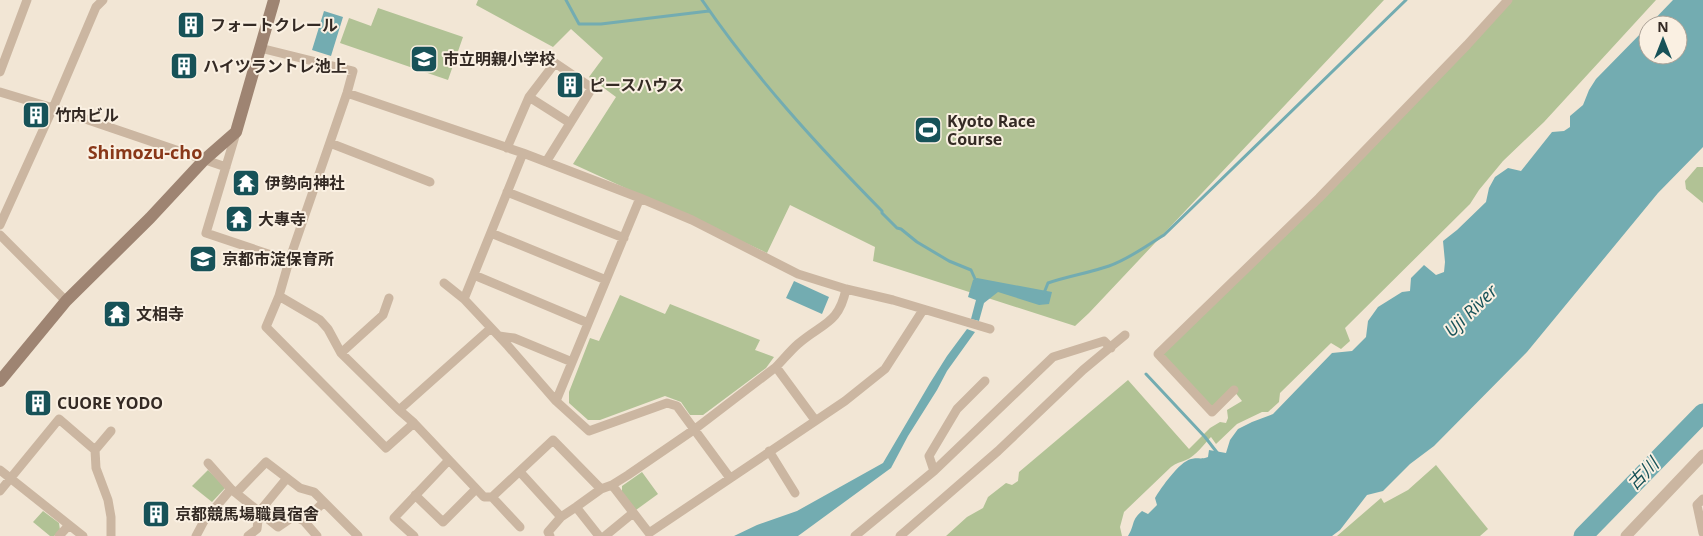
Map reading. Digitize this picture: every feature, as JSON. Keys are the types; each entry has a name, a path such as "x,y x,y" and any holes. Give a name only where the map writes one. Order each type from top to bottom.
{"main road":[{"path":"0,381 66,301 150,218 204,160 236,132 274,0"}],"street":[{"path":"0,72 27,0"},
{"path":"0,225 96,8 103,0"},
{"path":"1234,390 1212,412 1158,354 1319,198 1508,0"},
{"path":"260,48 353,71 348,93 289,261 279,296 266,327 386,448 414,423"},
{"path":"507,148 529,98 556,63 592,88 546,162"},
{"path":"0,92 53,108 226,167"},
{"path":"348,93 523,153 640,198 692,220 798,274 990,329"},
{"path":"529,98 570,123"},
{"path":"236,132 206,233 289,261"},
{"path":"330,143 430,182"},
{"path":"464,300 523,153"},
{"path":"507,192 624,238"},
{"path":"556,401 640,198"},
{"path":"491,233 606,280"},
{"path":"0,235 66,301"},
{"path":"474,275 588,323"},
{"path":"444,283 464,300 499,336 556,401 589,431 667,403 677,406 730,478"},
{"path":"550,536 548,532 561,518 601,489 612,485 695,429 776,367 798,344 834,318 843,304 846,289"},
{"path":"279,296 320,320 328,329 341,353 414,423 484,497 492,497 553,440 601,489"},
{"path":"341,353 383,315 389,298"},
{"path":"612,485 649,533 845,401 885,369 922,310"},
{"path":"399,410 491,328"},
{"path":"900,536 998,451 1083,370 1125,335"},
{"path":"499,336 514,338 572,362"},
{"path":"855,536 934,471 1053,357 1104,341 1111,348"},
{"path":"776,367 815,420"},
{"path":"934,471 929,456 958,409 985,381"},
{"path":"0,491 58,419 95,450"},
{"path":"111,431 95,450 96,468 108,500 111,517 111,536"},
{"path":"769,451 795,494"},
{"path":"1626,536 1703,456"},
{"path":"414,536 394,518 448,461"},
{"path":"196,536 204,521 233,491 266,462 300,488 314,492 358,536"},
{"path":"208,463 233,491 278,528 294,516 304,521 317,536"},
{"path":"0,470 83,536"},
{"path":"520,472 561,518"},
{"path":"248,536 257,529 259,512 287,478"},
{"path":"415,495 443,522 476,489"},
{"path":"492,497 520,527"},
{"path":"1703,499 1697,505 1703,533"},
{"path":"304,521 324,502"},
{"path":"576,507 599,536"},
{"path":"605,536 634,513"},
{"path":"59,536 68,525"}],"green space":[{"name":"Kyoto Race Course","path":"478,0 1384,0 1075,326 873,261 875,247 790,205 767,253 573,164 616,97 589,77 603,58 571,29 553,47 476,5"},
{"path":"1508,0 1656,0 1642,15 1638,15 1638,20 1544,122 1503,161 1470,204 1345,328 1350,341 1341,349 1331,343 1280,393 1279,402 1268,412 1262,412 1237,424 1216,444 1211,437 1193,456 1171,467 1124,512 1120,527 1122,536 946,536 967,517 983,508 988,497 1006,483 1012,485 1018,481 1019,472 1128,380 1189,449 1210,428 1220,422 1226,423 1228,418 1227,410 1242,401 1234,391 1212,412 1158,354 1319,198"},
{"path":"378,8 463,37 448,80 340,43 349,18 371,26"},
{"path":"1697,167 1703,167 1703,203 1686,189 1685,181"},
{"path":"620,295 665,314 670,304 760,340 755,350 774,357 766,368 703,415 690,415 681,402 665,396 600,420 588,420 569,403 569,392 590,338 599,341"},
{"path":"1436,465 1488,529 1480,536 1337,536 1381,498 1384,503 1408,490"},
{"path":"208,470 226,487 212,502 192,486"},
{"path":"642,472 658,494 636,510 622,492 622,486"},
{"path":"43,511 59,523 60,530 54,536 50,536 33,522"}],"water":[{"name":"Uji River","path":"1673,0 1703,0 1703,147 1658,193 1527,352 1434,446 1410,464 1383,491 1367,495 1340,530 1332,536 1128,536 1136,517 1142,511 1148,514 1157,505 1155,498 1161,488 1181,465 1191,459 1208,457 1209,450 1226,453 1230,440 1238,429 1273,414 1332,353 1352,351 1366,337 1368,321 1378,307 1402,292 1410,291 1411,278 1424,265 1436,275 1444,272 1443,241 1486,202 1489,188 1495,177 1508,168 1521,171 1552,132 1564,131 1570,127 1570,116 1583,105 1596,79 1638,36 1638,65 1688,65 1688,15 1659,15"},
{"path":"324,11 343,17 331,56 312,50"},
{"path":"977,278 1052,292 1049,304 1039,305 998,292 984,303 979,321 971,319 976,300 968,297 973,280"},
{"path":"794,281 829,297 822,314 786,298"},
{"path":"967,329 975,332 947,371 891,468 798,536 734,536 757,525 797,511 883,463 930,383"}],"waterway":[{"path":"566,0 579,24 601,24 709,11"},
{"path":"702,0 765,83 882,213 897,228 917,242 949,261 971,270 976,281"},
{"path":"1044,293 1048,283 1116,263 1164,235 1406,0"},
{"path":"1146,374 1205,437 1219,455"},
{"name":"古川","path":"1583,536 1703,413"}],"place":[{"name":"フォートクレール","path":"191,25"},
{"name":"市立明親小学校","path":"424,59"},
{"name":"ハイツラントレ池上","path":"184,66"},
{"name":"ピースハウス","path":"570,85"},
{"name":"竹内ビル","path":"36,115"},
{"name":"Kyoto Race Course","path":"928,130"},
{"name":"伊勢向神社","path":"246,183"},
{"name":"大專寺","path":"239,219"},
{"name":"京都市淀保育所","path":"203,259"},
{"name":"文相寺","path":"117,314"},
{"name":"CUORE YODO","path":"38,403"},
{"name":"京都競馬場職員宿舎","path":"156,514"}],"district":[{"name":"Shimozu-cho","path":"145,153"}]}
